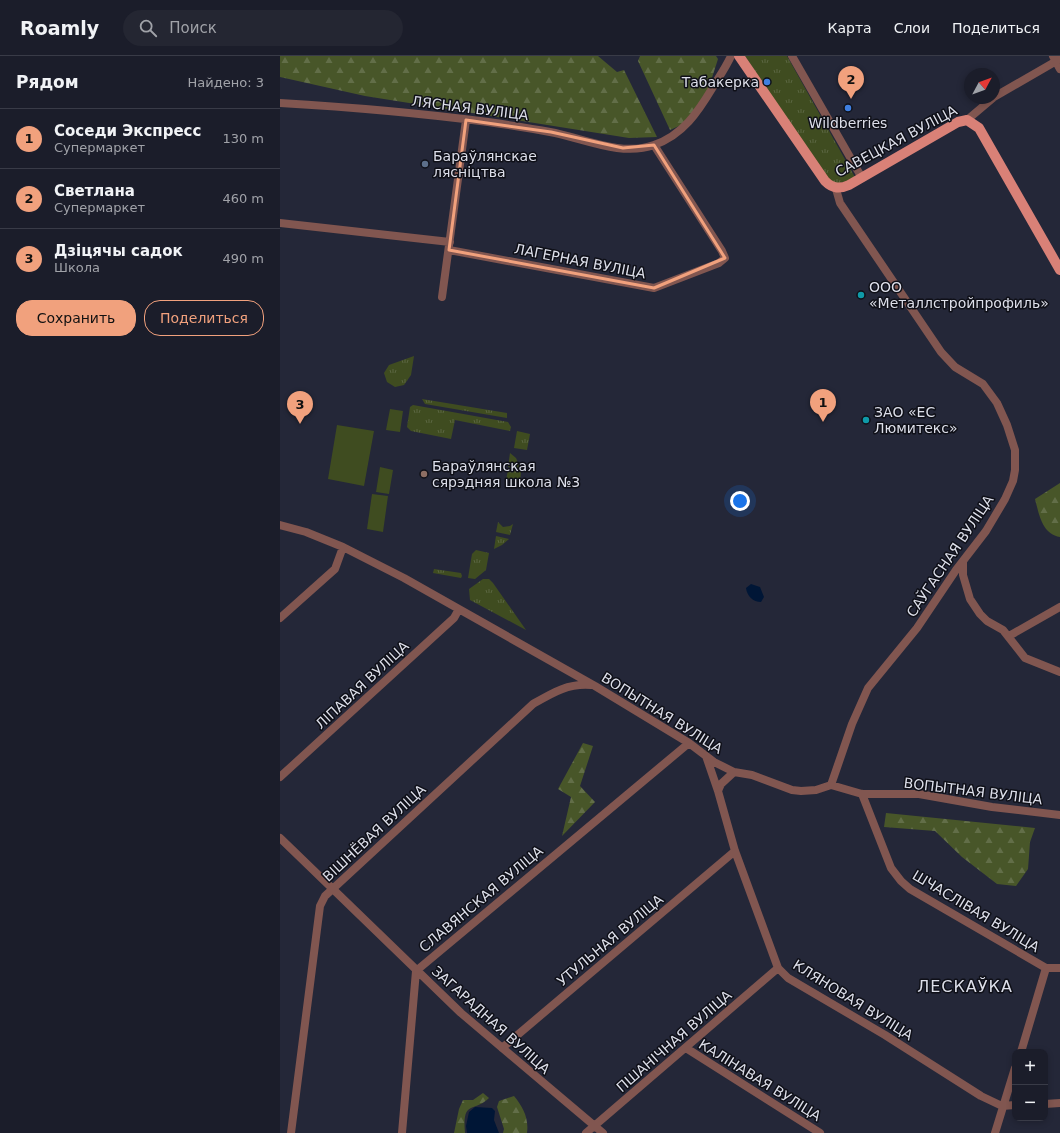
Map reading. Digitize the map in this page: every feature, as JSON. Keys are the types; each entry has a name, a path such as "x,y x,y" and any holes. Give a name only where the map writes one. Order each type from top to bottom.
{"main road":[{"path":"739,56 833,187"},
{"path":"967,120 979,128 1060,270"},
{"name":"САВЕЦКАЯ ВУЛІЦА","path":"833,187 842,188 958,122 967,120"}],"street":[{"path":"654,145 684,128 695,117 731,56"},
{"path":"792,56 862,178"},
{"path":"1056,59 1060,69"},
{"name":"САВЕЦКАЯ ВУЛІЦА","path":"1000,94 1056,59"},
{"name":"ЛЯСНАЯ ВУЛІЦА","path":"280,102 389,110 466,120 551,132 623,148 654,145"},
{"name":"САВЕЦКАЯ ВУЛІЦА","path":"967,120 986,104"},
{"path":"442,297 466,120"},
{"name":"ЛАГЕРНАЯ ВУЛІЦА","path":"280,223 449,246 654,288 719,263 724,258 722,251 654,145"},
{"name":"САЎГАСНАЯ ВУЛІЦА","path":"831,785 852,724 868,688 917,628 989,526 1010,489 1016,465 1013,440 1002,411 991,393 979,380 955,368 941,352 840,203 833,187"},
{"name":"ВОПЫТНАЯ ВУЛІЦА","path":"280,525 306,532 343,547 459,609 594,686 689,743 719,765 734,772 752,775 792,790 816,790 831,785 862,794 919,794 992,807 1060,815"},
{"path":"280,618 335,569 343,547"},
{"path":"963,562 963,575 975,607 987,621 1004,630 1025,658 1060,672"},
{"path":"1009,636 1060,607"},
{"name":"ЛІПАВАЯ ВУЛІЦА","path":"280,778 454,618 459,609"},
{"name":"ВІШНЁВАЯ ВУЛІЦА","path":"291,1133 320,906 332,889 534,704 567,686 581,684 594,686"},
{"name":"СЛАВЯНСКАЯ ВУЛІЦА","path":"402,1133 416,970 689,743"},
{"name":"КЛЯНОВАЯ ВУЛІЦА","path":"706,755 735,851 778,968 788,978 885,1035 981,1096 1002,1106 1012,1105"},
{"path":"718,791 721,784 734,772"},
{"name":"ШЧАСЛІВАЯ ВУЛІЦА","path":"862,794 891,868 901,881 910,889 1046,968 1060,968"},
{"name":"ЗАГАРАДНАЯ ВУЛІЦА","path":"280,838 461,1014 603,1133"},
{"name":"УТУЛЬНАЯ ВУЛІЦА","path":"502,1048 735,851"},
{"name":"ПШАНІЧНАЯ ВУЛІЦА","path":"586,1133 778,968"},
{"path":"1022,1049 1046,968"},
{"name":"КАЛІНАВАЯ ВУЛІЦА","path":"686,1048 820,1133"},
{"path":"995,1133 1012,1077"},
{"path":"1048,1104 1060,1103"}],"highlighted area":[{"path":"466,120 551,132 623,148 654,145 725,258 654,288 449,250"}],"green space":[{"path":"280,56 598,56 617,72 624,70 657,137 629,138 365,96 280,77"},
{"path":"640,56 716,56 718,59 708,90 688,122 670,130 638,61"},
{"path":"745,56 787,56 856,179 835,184 825,177"},
{"path":"414,356 411,375 404,385 395,387 387,382 384,373 389,365"},
{"path":"422,399 507,413 507,418 425,404"},
{"path":"413,405 508,422 511,427 510,431 455,420 451,439 411,431 407,427 410,407"},
{"path":"390,409 403,411 400,432 386,430"},
{"path":"337,425 374,431 364,486 328,479"},
{"path":"517,431 530,434 527,450 514,448"},
{"path":"510,453 516,458 521,469 508,467"},
{"path":"380,467 393,470 389,494 376,492"},
{"path":"508,470 521,471 520,484 514,478 506,480"},
{"path":"1060,483 1060,537 1049,532 1045,528 1035,499"},
{"path":"372,494 388,496 383,532 367,529"},
{"path":"498,522 503,527 513,524 510,535 496,532"},
{"path":"496,536 509,539 494,549"},
{"path":"476,550 489,553 486,570 475,579 468,578 472,554"},
{"path":"434,569 461,573 462,576 461,578 433,573"},
{"path":"483,579 489,579 493,583 526,630 470,600 469,589"},
{"path":"583,743 593,746 580,786 595,802 562,836 571,797 558,789"},
{"path":"886,813 1035,828 1030,842 1028,869 1016,886 997,884 962,857 935,831 884,827"},
{"path":"483,1093 489,1098 467,1111 465,1115 465,1133 454,1133 459,1109 463,1100 473,1100"},
{"path":"514,1096 525,1113 527,1133 503,1133 504,1129 497,1107 499,1101"}],"water":[{"path":"751,584 760,587 764,597 761,602 753,600 748,594 746,588"},
{"path":"475,1107 492,1108 495,1111 494,1120 499,1133 467,1133 466,1126 469,1112"}],"place":[{"name":"Табакерка","path":"767,82"},
{"name":"Светлана","path":"851,99"},
{"name":"Wildberries","path":"848,108"},
{"name":"Бараўлянскае лясніцтва","path":"425,164"},
{"name":"ООО «Металлстройпрофиль»","path":"861,295"},
{"name":"ЗАО «ЕС Люмитекс»","path":"866,420"},
{"name":"Соседи Экспресс","path":"823,422"},
{"name":"Дзіцячы садок","path":"300,424"},
{"name":"Бараўлянская сярэдняя школа №3","path":"424,474"}],"district":[{"name":"ЛЕСКАЎКА","path":"965,986"}]}
